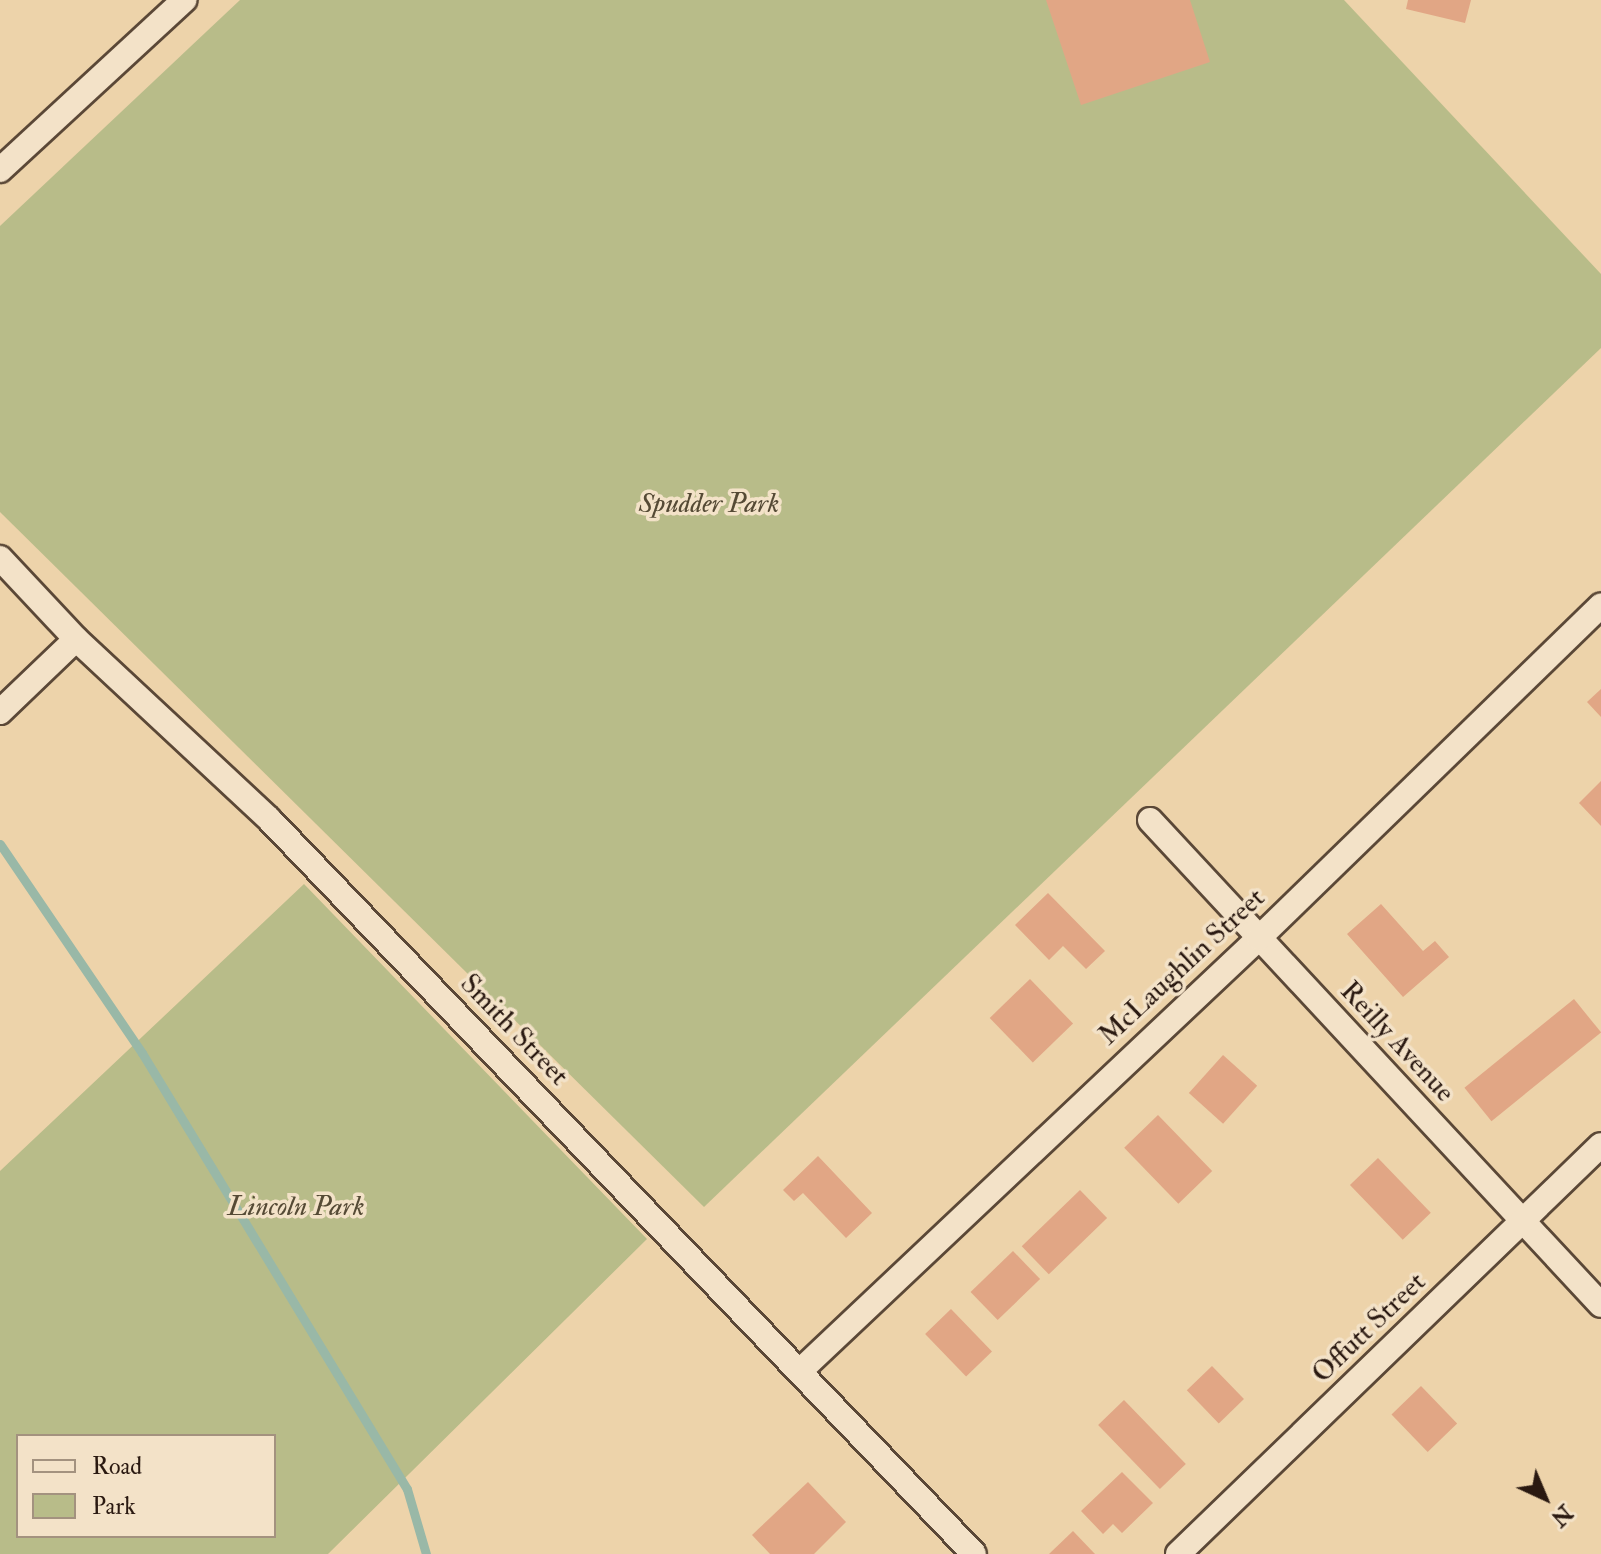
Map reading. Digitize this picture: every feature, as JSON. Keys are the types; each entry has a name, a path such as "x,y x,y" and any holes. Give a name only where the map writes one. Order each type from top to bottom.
{"street":[{"path":"0,170 184,0"},
{"name":"Smith Street","path":"0,558 76,639 269,819 801,1370 974,1554"},
{"name":"McLaughlin Street","path":"801,1370 1259,938 1601,605"},
{"path":"0,712 76,639"},
{"name":"Reilly Avenue","path":"1150,820 1601,1305"},
{"name":"Offutt Street","path":"1178,1554 1601,1145"}],"green space":[{"name":"Spudder Park","path":"240,0 1344,0 1601,274 1601,348 704,1207 0,512 0,226"},
{"name":"Lincoln Park","path":"304,884 647,1239 328,1554 0,1554 0,1171"}],"building":[{"path":"1046,0 1190,0 1210,62 1081,105"},
{"path":"1408,0 1471,0 1465,23 1406,9"},
{"path":"1601,689 1601,717 1587,702"},
{"path":"1601,781 1601,826 1579,803"},
{"path":"1048,893 1105,951 1086,969 1063,946 1049,960 1015,925"},
{"path":"1381,904 1423,951 1435,941 1449,957 1403,997 1347,934"},
{"path":"1030,979 1073,1024 1033,1062 990,1018"},
{"path":"1574,999 1601,1032 1491,1121 1464,1088"},
{"path":"1223,1055 1257,1086 1223,1124 1189,1093"},
{"path":"1158,1115 1212,1171 1178,1204 1124,1148"},
{"path":"818,1156 872,1213 846,1238 803,1193 794,1201 783,1190"},
{"path":"1378,1158 1431,1213 1403,1240 1350,1185"},
{"path":"1080,1190 1107,1218 1049,1274 1022,1246"},
{"path":"1013,1251 1040,1279 998,1320 971,1292"},
{"path":"951,1309 992,1351 966,1376 925,1334"},
{"path":"1212,1366 1244,1399 1219,1423 1187,1390"},
{"path":"1421,1386 1457,1423 1428,1452 1392,1414"},
{"path":"1124,1400 1186,1464 1160,1489 1098,1425"},
{"path":"1122,1472 1153,1503 1122,1533 1113,1524 1103,1534 1081,1511"},
{"path":"808,1482 846,1522 814,1554 770,1554 752,1535"},
{"path":"1073,1531 1095,1554 1049,1554"}],"waterway":[{"path":"0,844 142,1053 407,1489 426,1554"}]}
